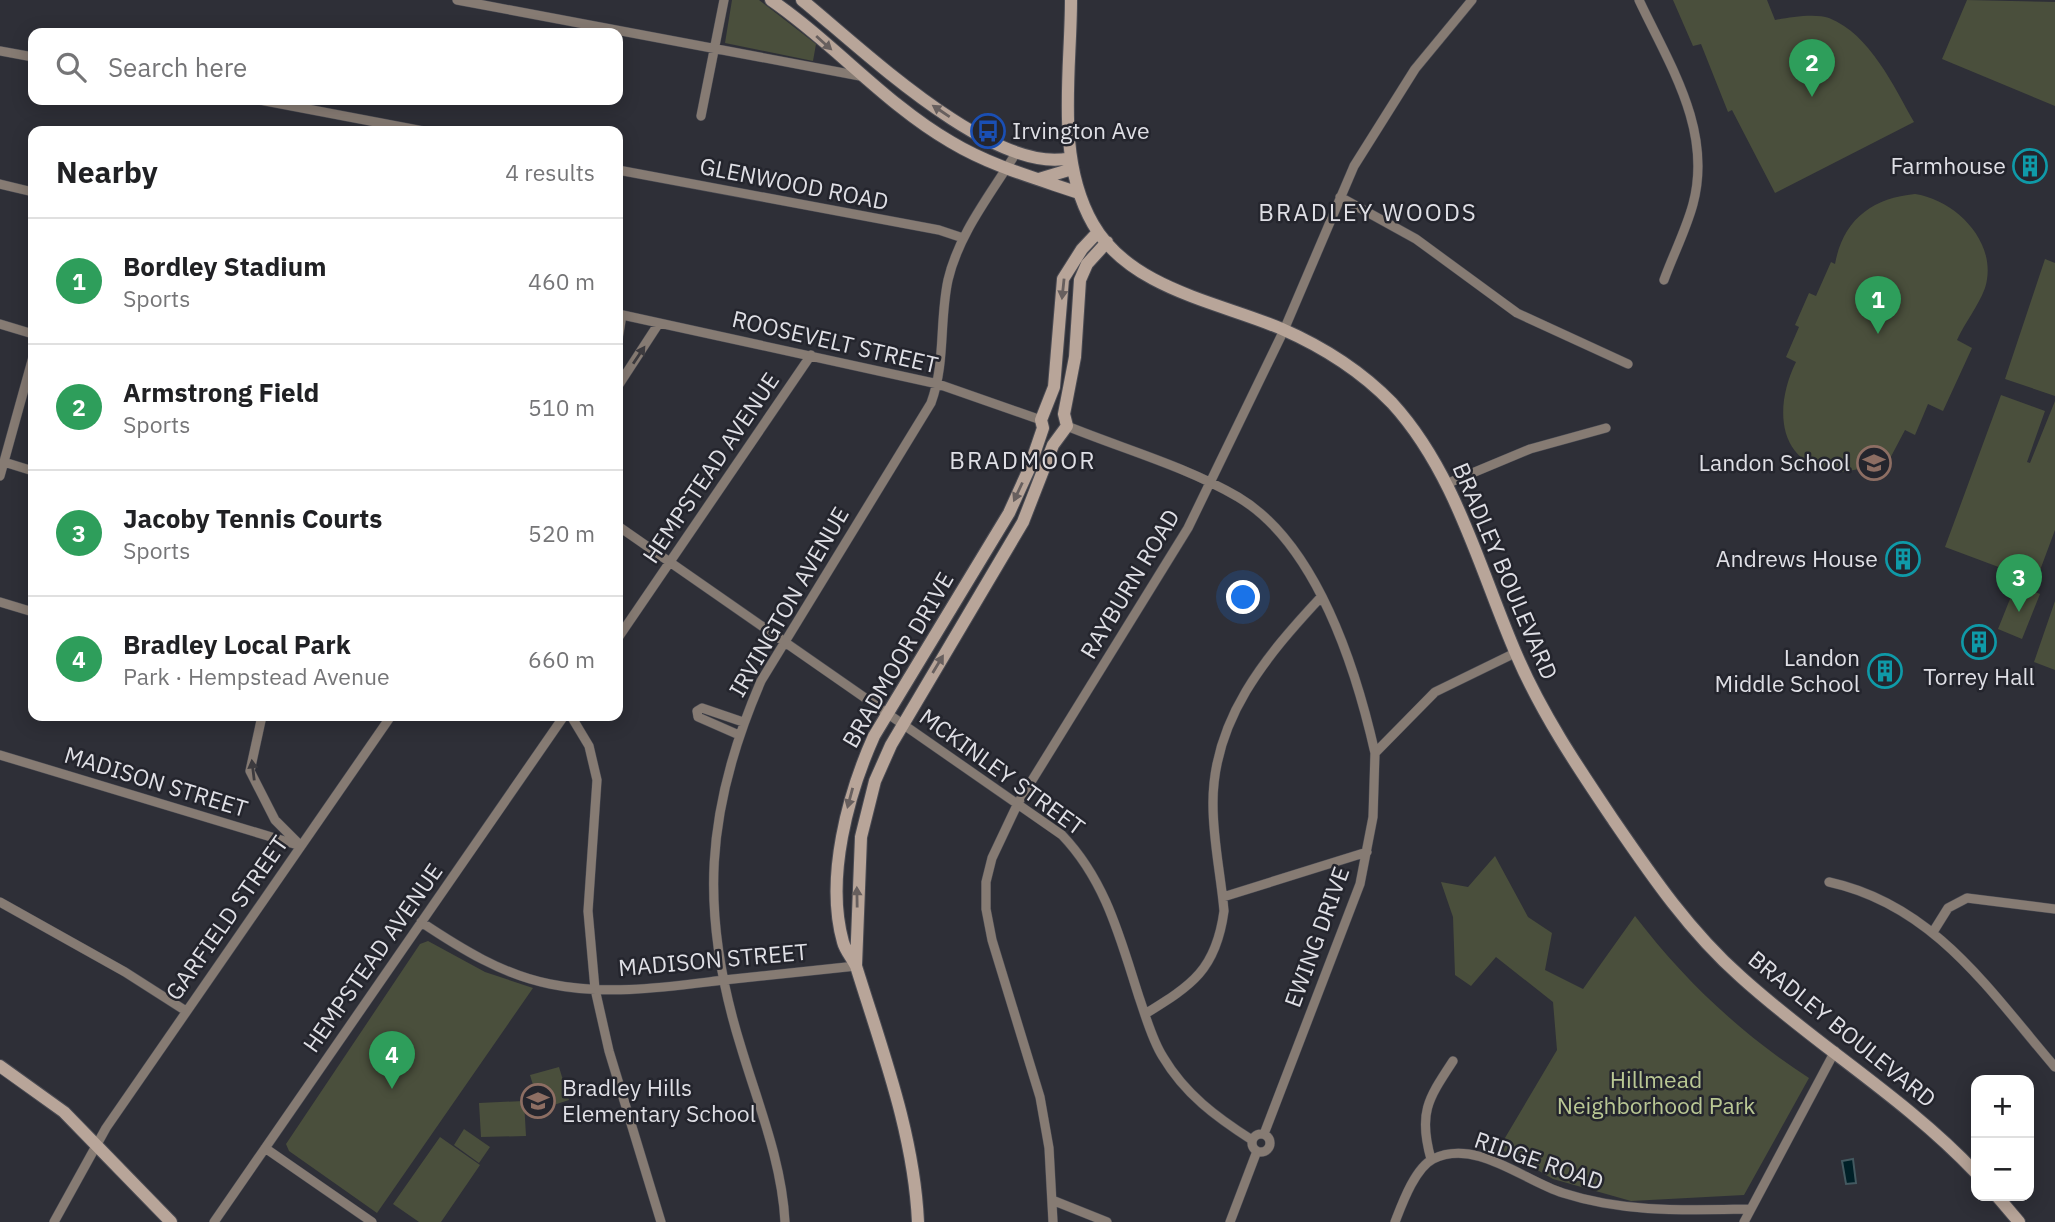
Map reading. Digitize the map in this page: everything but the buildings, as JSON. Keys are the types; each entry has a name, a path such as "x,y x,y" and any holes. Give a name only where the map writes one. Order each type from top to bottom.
{"street":[{"path":"457,0 603,28"},
{"path":"701,116 724,0"},
{"path":"771,0 860,76 950,141 1006,169 1079,192"},
{"path":"803,0 936,108 1016,153 1042,160 1071,163"},
{"name":"BRADLEY BOULEVARD","path":"1071,0 1071,163 1079,192 1098,232 1132,265 1159,281 1284,330 1336,357 1374,386 1417,434 1446,484 1515,653 1538,701 1567,751 1682,915 1740,977 1909,1108 1971,1168"},
{"name":"RAYBURN ROAD","path":"1053,1222 1040,1097 992,940 986,909 986,882 992,858 1018,803 1188,528 1284,330 1340,197 1368,141 1415,69 1472,0"},
{"path":"1639,0 1689,106 1699,143 1693,203 1664,280"},
{"path":"623,32 860,76"},
{"path":"0,51 28,56"},
{"path":"860,76 874,58"},
{"path":"286,105 397,126"},
{"name":"IRVINGTON AVENUE","path":"785,1222 778,1167 723,981 713,918 713,851 722,789 743,722 761,681 931,403 943,362 947,284 963,239 1016,153"},
{"path":"1038,179 1071,163"},
{"name":"GLENWOOD ROAD","path":"623,171 939,230 963,239"},
{"path":"0,184 28,191"},
{"path":"1340,197 1416,239 1517,313 1628,364"},
{"name":"BRADMOOR DRIVE","path":"918,1222 914,1174 902,1117 856,966 843,943 838,890 842,834 857,774 888,714 1009,513 1029,469 1051,401 1059,355 1063,279 1082,249 1098,232"},
{"name":"BRADMOOR DRIVE","path":"856,966 857,890 866,809 874,781 903,724 1023,522 1063,425 1074,357 1080,280 1087,264 1107,242"},
{"name":"ROOSEVELT STREET","path":"623,315 938,384 1043,420"},
{"path":"623,378 659,323"},
{"path":"0,324 28,332"},
{"name":"HEMPSTEAD AVENUE","path":"623,631 811,355"},
{"path":"0,476 28,375"},
{"path":"1063,425 1049,434 1043,420 1054,409 1063,425 1211,484 1239,498 1277,528 1298,556 1321,597 1349,657 1375,753"},
{"path":"1446,484 1530,449 1606,428"},
{"path":"4,462 28,469"},
{"name":"MCKINLEY STREET","path":"623,529 1062,835 1094,874 1107,899 1161,1055 1186,1089 1222,1121 1252,1140"},
{"path":"1145,1014 1195,981 1210,959 1222,929 1223,897 1213,804 1215,770 1224,736 1237,704 1253,676 1321,597"},
{"path":"0,602 28,610"},
{"path":"1375,753 1435,692 1515,653"},
{"path":"739,735 704,722 698,717 697,711 702,708 743,722"},
{"path":"261,721 250,771 275,820 301,846"},
{"name":"GARFIELD STREET","path":"54,1222 98,1143 387,721"},
{"name":"HEMPSTEAD AVENUE","path":"214,1222 561,721"},
{"path":"574,721 589,746 597,780 589,911 594,989 609,1051 661,1222"},
{"name":"EWING DRIVE","path":"1264,1134 1353,904 1373,817 1375,753"},
{"name":"MADISON STREET","path":"0,755 301,846"},
{"path":"1223,897 1367,852"},
{"path":"1829,881 1872,894 1951,946 2055,1067"},
{"path":"1933,932 1948,908 1967,898 2055,909"},
{"path":"0,902 125,972 186,1011"},
{"name":"MADISON STREET","path":"421,922 465,951 506,970 549,984 594,989 637,991 856,966"},
{"path":"1744,1222 1835,1051"},
{"path":"1395,1222 1409,1187 1431,1159 1424,1134 1426,1108 1431,1095 1453,1061"},
{"path":"0,1066 47,1097 98,1143 171,1222"},
{"path":"1230,1222 1257,1151 1252,1140 1258,1134 1270,1138 1270,1146 1265,1152 1257,1151"},
{"path":"265,1149 372,1222"},
{"name":"RIDGE ROAD","path":"1431,1159 1453,1153 1476,1155 1562,1193 1623,1208 1749,1209"},
{"path":"1052,1200 1107,1222"},
{"path":"2001,1201 2019,1222"}],"green space":[{"path":"732,0 759,0 816,44 813,61 725,43"},
{"path":"1673,0 1767,0 1775,20 1810,16 1829,18 1857,36 1869,49 1914,122 1775,193 1732,110 1728,112 1701,44 1693,46"},
{"path":"1967,0 2055,2 2055,106 1942,59"},
{"path":"1915,194 1945,205 1959,215 1971,226 1986,255 1988,271 1985,288 1957,340 1972,348 1943,411 1928,404 1915,435 1905,430 1886,466 1875,465 1840,472 1814,465 1800,456 1790,444 1785,429 1785,395 1796,362 1786,357 1799,327 1795,325 1809,293 1816,296 1831,262 1835,264 1839,249 1852,224 1873,206 1885,200"},
{"path":"2045,259 2055,263 2055,396 2005,379"},
{"path":"2001,395 2045,411 2027,462 2030,463 2055,401 2055,530 2036,581 1945,547"},
{"path":"2016,584 2040,594 2022,639 1998,629"},
{"path":"2055,601 2055,670 2034,662"},
{"name":"Hillmead Neighborhood Park","path":"1495,856 1528,917 1552,933 1545,970 1583,989 1635,916 1673,962 1715,1004 1760,1043 1809,1078 1744,1195 1631,1201 1553,1179 1499,1148 1557,1050 1553,1002 1496,957 1471,986 1455,975 1453,917 1441,882 1468,887"},
{"path":"428,941 485,972 533,988 377,1213 289,1151 286,1144 420,944"},
{"path":"559,1067 569,1100 529,1113 530,1103 536,1095 530,1075"},
{"path":"524,1101 526,1136 481,1137 479,1103"},
{"path":"464,1129 490,1147 479,1163 454,1145"},
{"path":"440,1137 480,1165 441,1222 419,1222 393,1204"}],"water":[{"path":"1853,1159 1856,1183 1846,1184 1842,1161"}],"place":[{"name":"Armstrong Field","path":"1812,97"},
{"name":"Irvington Ave","path":"988,131"},
{"name":"Farmhouse","path":"2030,166"},
{"name":"Bordley Stadium","path":"1878,334"},
{"name":"Landon School","path":"1874,463"},
{"name":"Andrews House","path":"1903,559"},
{"name":"Jacoby Tennis Courts","path":"2019,612"},
{"name":"Torrey Hall","path":"1979,642"},
{"name":"Landon Middle School","path":"1885,671"},
{"name":"Bradley Local Park","path":"392,1089"},
{"name":"Bradley Hills Elementary School","path":"538,1101"}],"district":[{"name":"BRADLEY WOODS","path":"1368,213"},
{"name":"BRADMOOR","path":"1023,461"}]}
